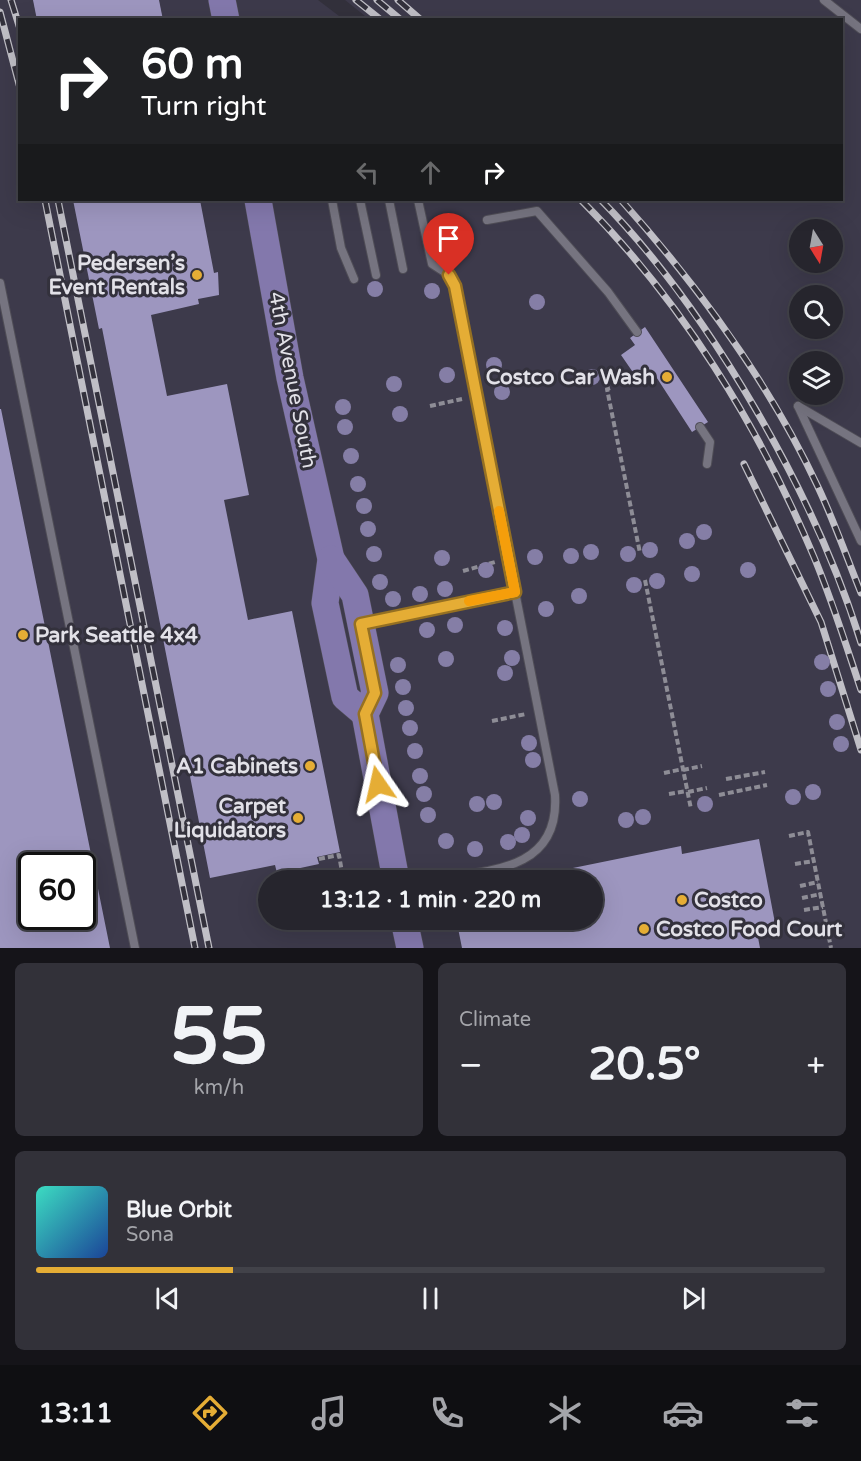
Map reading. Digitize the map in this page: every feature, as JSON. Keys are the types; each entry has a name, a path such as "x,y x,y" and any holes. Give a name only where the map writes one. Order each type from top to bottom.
{"main road":[{"path":"222,0 226,18"},
{"name":"4th Avenue South","path":"258,201 290,378 331,559 325,603 345,697 365,714"},
{"name":"4th Avenue South","path":"331,559 356,596 375,693 365,714 394,870"},
{"path":"406,930 410,948"}],"lane":[{"path":"824,0 861,29"},
{"path":"332,201 342,248 354,279"},
{"path":"360,201 376,275"},
{"path":"389,201 403,269"},
{"path":"418,201 432,264 449,275 455,286 555,795 556,814 551,832 541,848 517,863 478,870"},
{"path":"488,220 537,211 609,292 638,332"},
{"path":"0,283 135,948"},
{"path":"861,443 798,406 861,541"},
{"path":"700,427 710,442 707,464"},
{"path":"361,624 515,592"}],"path":[{"path":"610,388 607,389 640,554"},
{"path":"430,406 462,399"},
{"path":"463,571 495,562"},
{"path":"645,580 691,809"},
{"path":"492,721 522,715"},
{"path":"664,773 702,766"},
{"path":"726,779 765,772"},
{"path":"719,795 767,785"},
{"path":"669,794 707,788"},
{"path":"789,836 808,832 831,948"},
{"path":"319,859 339,855 342,870"},
{"path":"795,864 814,861"},
{"path":"800,885 818,882"},
{"path":"802,898 820,894"},
{"path":"804,910 823,907"}],"shaded area":[{"path":"0,0 318,0 342,18 18,18 18,201 843,201 843,18 368,18 345,0 861,0 861,948 0,948"}],"building":[{"path":"33,0 159,0 163,18 37,18"},
{"path":"73,201 200,201 214,273 218,272 219,295 198,299 199,304 151,315 167,396 227,384 249,495 224,500 248,620 292,611 340,852 317,857 319,864 291,870 276,870 275,865 210,878 102,328 99,329"},
{"name":"Costco Car Wash","path":"645,327 708,422 692,432 653,372 639,381 621,355 635,345 630,338"},
{"name":"Park Seattle 4x4","path":"0,409 91,852 18,852 18,930 96,930 96,879 110,948 0,948"},
{"name":"Costco","path":"759,839 775,923 756,927 760,948 462,948 458,930 603,930 603,870 568,869 681,846 682,854"}],"railway":[{"path":"11,0 18,23"},
{"path":"356,0 378,18"},
{"path":"377,0 399,18"},
{"path":"398,0 419,18"},
{"path":"0,12 18,80"},
{"path":"45,201 195,948"},
{"path":"58,201 209,948"},
{"path":"582,201 652,280 684,322 742,413 768,460 814,557 861,690"},
{"path":"602,201 681,295 755,408 817,527 861,643"},
{"path":"622,201 677,266 730,336 777,410 818,487 861,593"},
{"path":"744,464 821,622 861,750"}],"slow traffic":[{"path":"469,601 515,592 499,511"}],"place":[{"name":"Pedersen’s Event Rentals","path":"197,275"},
{"name":"Costco Car Wash","path":"667,377"},
{"name":"Park Seattle 4x4","path":"23,635"},
{"name":"A1 Cabinets","path":"310,766"},
{"name":"Carpet Liquidators","path":"298,818"},
{"name":"Costco","path":"682,900"},
{"name":"Costco Food Court","path":"644,929"}],"route":[{"path":"378,784 365,714 375,693 361,624 515,592 455,286 449,275"}]}
